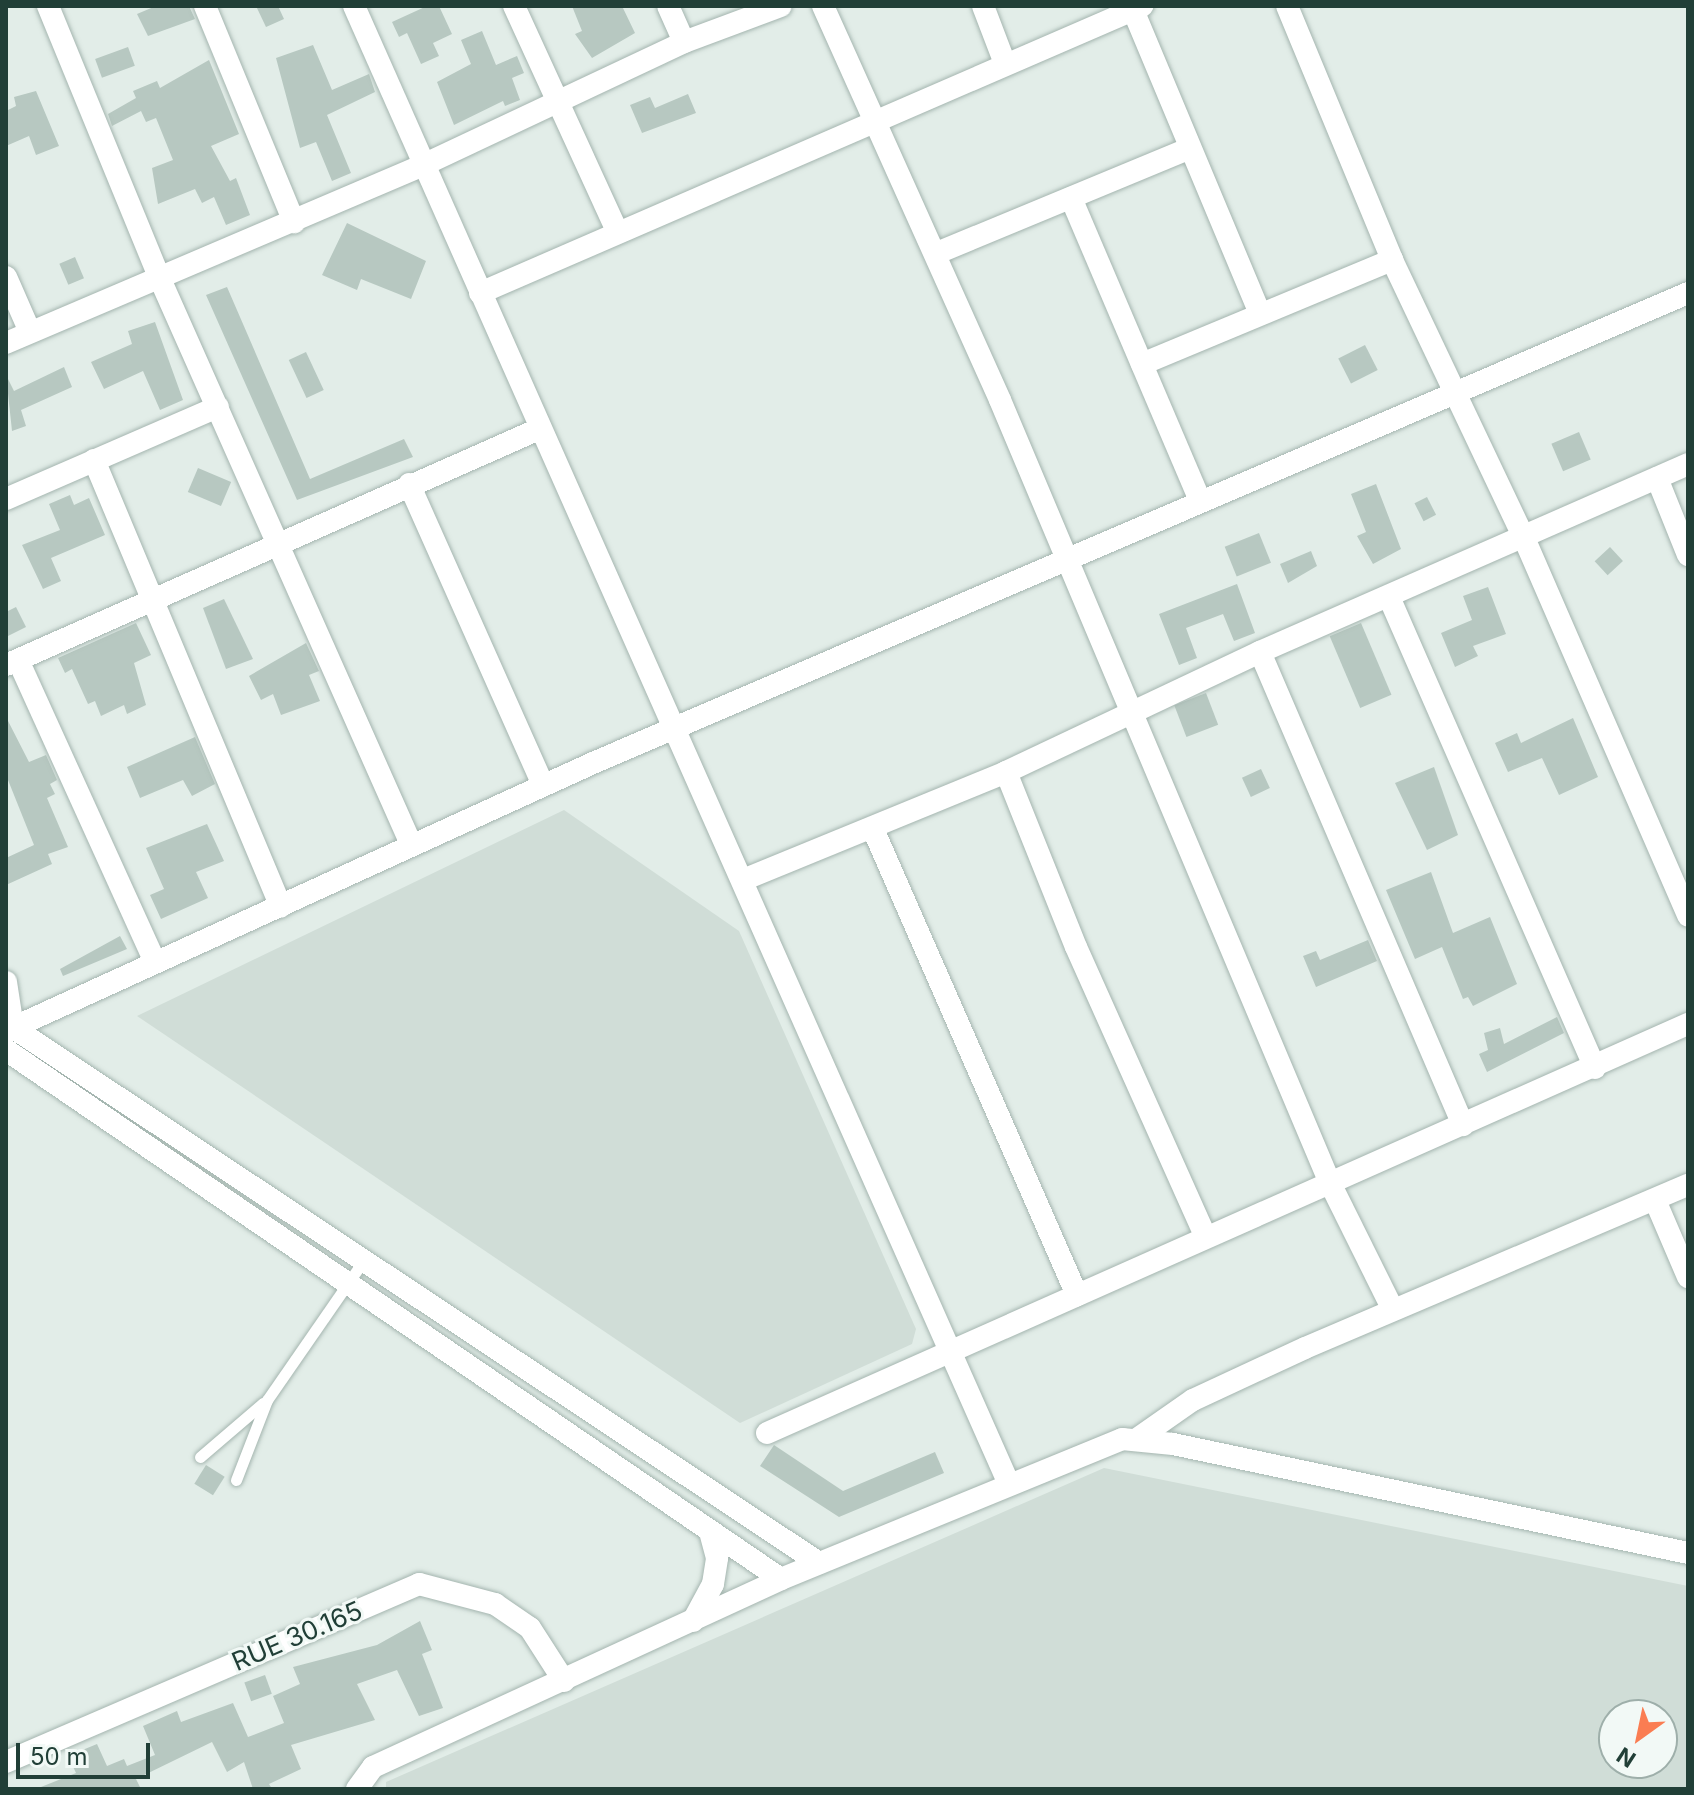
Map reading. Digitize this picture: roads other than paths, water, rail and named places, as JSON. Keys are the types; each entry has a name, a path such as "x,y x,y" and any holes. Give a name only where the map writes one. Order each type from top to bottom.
{"street":[{"path":"48,6 160,279 411,844"},
{"path":"205,6 294,222"},
{"path":"354,6 421,166 743,880 1009,1484"},
{"path":"514,6 616,229"},
{"path":"668,6 684,42"},
{"path":"6,343 421,166 684,42 781,6"},
{"path":"823,6 937,253 1129,714 1330,1183 1392,1308"},
{"path":"983,6 1004,61"},
{"path":"1287,6 1392,260 1524,538 1688,916"},
{"path":"480,293 616,229 1004,61 1138,8 1190,148 1260,313"},
{"path":"937,253 1190,148"},
{"path":"1071,198 1200,500"},
{"path":"1142,364 1392,260"},
{"path":"6,277 30,332"},
{"path":"8,1027 543,785 676,730 1200,500 1454,396 1688,293"},
{"path":"6,499 218,407"},
{"path":"154,960 12,663 278,540 539,429"},
{"path":"94,460 149,599 281,906"},
{"path":"743,880 1006,772 1260,652 1688,464"},
{"path":"1657,478 1688,555"},
{"path":"409,484 543,785"},
{"path":"1389,597 1595,1068"},
{"path":"1260,652 1463,1125"},
{"path":"1006,772 1076,947 1205,1236"},
{"path":"873,829 1077,1295"},
{"path":"6,982 8,1027"},
{"path":"767,1433 1205,1236 1595,1068 1688,1024"},
{"path":"8,1027 364,1259 819,1563"},
{"path":"6,1050 349,1281 781,1579"},
{"path":"1137,1439 1193,1400 1392,1308 1688,1185"},
{"path":"1655,1200 1688,1277"},
{"path":"357,1789 373,1767 781,1579 1107,1444 1137,1439 1688,1553"},
{"path":"693,1621 713,1584 717,1558 710,1531"},
{"name":"RUE 30.165","path":"6,1762 419,1584 495,1604 530,1628 564,1681"}],"lane":[{"path":"236,1480 267,1400 364,1259"},
{"path":"200,1457 267,1400"}]}
